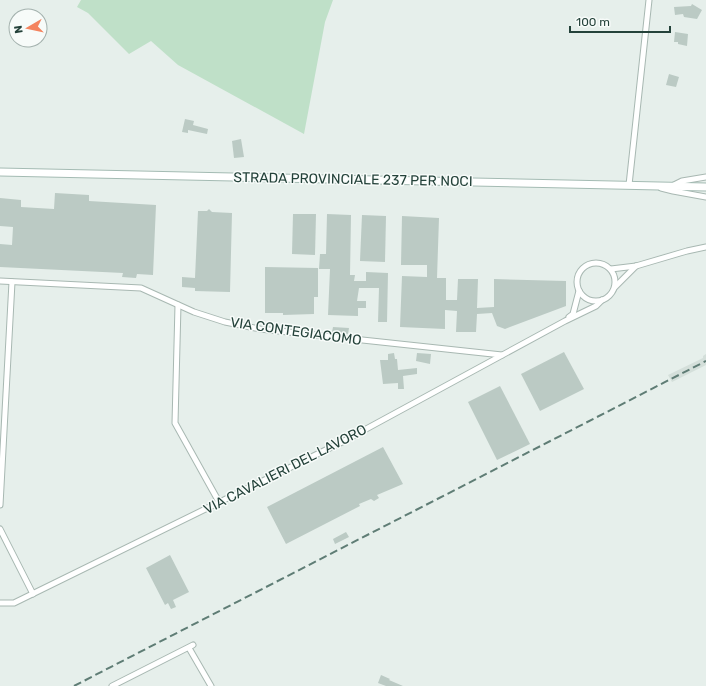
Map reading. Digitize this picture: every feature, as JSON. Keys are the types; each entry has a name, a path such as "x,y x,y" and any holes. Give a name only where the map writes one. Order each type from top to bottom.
{"main road":[{"name":"STRADA PROVINCIALE 237 PER NOCI","path":"0,172 706,187"}],"street":[{"path":"629,185 649,0"},
{"path":"672,186 682,181 706,177"},
{"path":"652,185 673,191 706,197"},
{"path":"615,287 614,274 611,269 636,266 706,247"},
{"name":"VIA CAVALIERI DEL LAVORO","path":"565,321 573,314 579,291 577,279 582,268 594,262 600,263 611,269"},
{"name":"VIA CAVALIERI DEL LAVORO","path":"0,604 14,603 33,594 344,441 565,321 596,306 612,293 615,287 636,266"},
{"name":"VIA CONTEGIACOMO","path":"0,281 141,288 194,312 226,322 260,329 503,355"},
{"path":"0,505 1,461 12,282"},
{"path":"579,291 589,300 602,300"},
{"path":"178,305 175,423 219,502"},
{"path":"0,529 33,594"},
{"path":"112,686 191,647 211,686"}],"shaded area":[{"path":"706,354 706,365 672,382 668,375 703,358"}],"green space":[{"path":"81,0 333,0 325,22 304,134 178,65 151,41 129,54 88,13 77,7"}],"building":[{"path":"692,4 702,10 697,19 684,17 683,14 675,15 674,7 691,6"},
{"path":"675,32 688,34 687,46 674,42"},
{"path":"669,74 679,77 676,87 666,85"},
{"path":"185,119 194,121 193,125 208,129 207,134 188,130 188,133 182,132"},
{"path":"241,139 244,157 234,158 232,141"},
{"path":"55,193 89,195 89,201 156,205 153,275 137,274 136,278 122,277 123,273 0,267 0,244 12,245 13,227 0,226 0,198 21,200 21,207 54,209"},
{"path":"209,209 212,212 232,213 230,292 195,291 195,288 182,287 182,277 195,278 198,211 207,211"},
{"path":"293,214 316,214 315,255 292,254"},
{"path":"327,214 351,215 350,275 355,275 354,281 366,281 366,272 388,273 387,322 378,322 379,288 359,288 357,301 366,301 366,308 358,308 358,316 328,315 330,269 319,269 320,254 326,254"},
{"path":"362,215 386,216 385,262 360,261"},
{"path":"402,216 439,218 437,278 446,278 446,300 457,300 458,279 478,279 477,308 494,307 494,279 566,281 566,306 505,329 497,326 492,313 477,314 476,332 456,332 457,311 445,310 445,329 400,327 402,276 427,277 427,265 401,265"},
{"path":"265,267 318,268 318,297 314,297 314,314 283,315 283,313 265,313"},
{"path":"333,327 349,328 348,334 332,332"},
{"path":"564,352 584,389 540,411 521,374"},
{"path":"394,353 395,359 397,359 398,370 417,368 417,374 403,376 404,389 398,389 398,383 383,384 380,360 388,360 388,354"},
{"path":"417,353 431,354 430,364 416,361"},
{"path":"500,386 530,444 497,460 468,402"},
{"path":"383,447 403,484 377,495 379,498 374,501 371,499 359,504 360,506 286,544 267,507"},
{"path":"346,532 349,537 335,544 333,539"},
{"path":"170,555 189,592 173,600 176,607 171,609 168,603 165,605 146,568"},
{"path":"381,675 403,686 386,686 378,683"}],"railway":[{"path":"74,686 706,361"}]}
